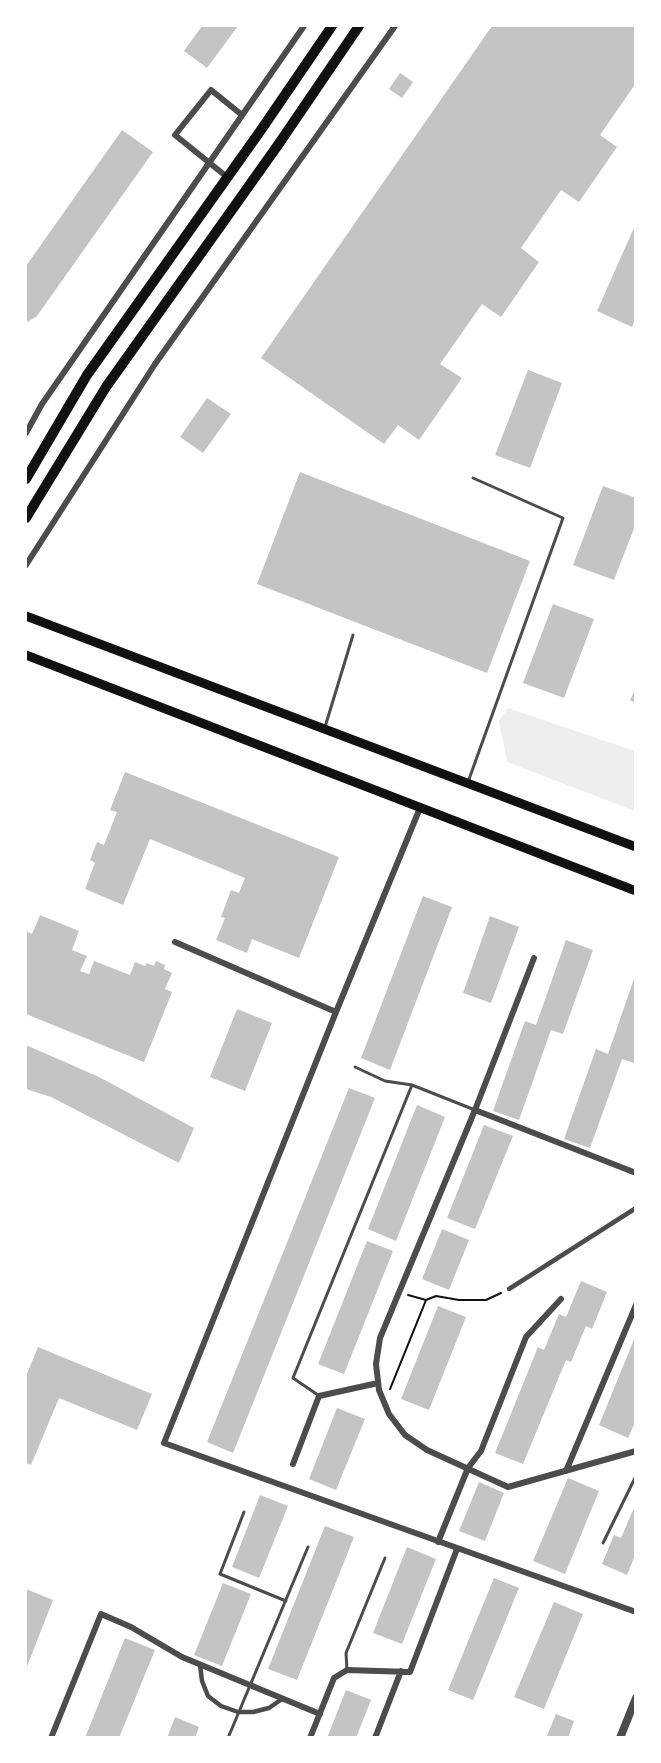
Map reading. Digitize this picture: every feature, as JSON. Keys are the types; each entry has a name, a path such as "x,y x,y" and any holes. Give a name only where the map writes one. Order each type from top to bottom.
{"main road":[{"path":"26,479 87,375 332,26"},
{"path":"26,518 106,387 278,145 359,26"},
{"path":"26,616 636,847"},
{"path":"26,655 636,891"}],"street":[{"path":"26,433 49,394 304,26"},
{"path":"26,565 155,364 395,26"},
{"path":"227,177 175,135 211,90 242,115"},
{"path":"420,808 164,1443 636,1612"},
{"path":"176,942 336,1012"},
{"path":"534,958 475,1110 380,1338 376,1364 378,1383 389,1414 405,1435 427,1450 508,1487 636,1451"},
{"path":"475,1110 636,1173"},
{"path":"509,1289 636,1208"},
{"path":"438,1542 468,1468 481,1452 526,1337 561,1299"},
{"path":"566,1471 636,1305"},
{"path":"293,1464 319,1396 378,1383"},
{"path":"310,1737 334,1678 347,1670 410,1672 457,1549"},
{"path":"51,1737 101,1614 131,1627 182,1657 320,1714"},
{"path":"200,1665 202,1681 208,1696 221,1706 238,1712 253,1712 269,1708 282,1699"},
{"path":"375,1737 401,1671"},
{"path":"620,1737 636,1698"}],"lane":[{"path":"467,783 563,518 473,478"},
{"path":"325,729 353,635"},
{"path":"355,1067 385,1081 412,1085 475,1110"},
{"path":"319,1396 293,1378 412,1085"},
{"path":"603,1543 636,1476"},
{"path":"244,1512 220,1574 286,1601"},
{"path":"228,1737 308,1547"},
{"path":"347,1670 346,1653 385,1558"}],"path":[{"path":"399,1293 426,1300 436,1296 459,1300 486,1300 509,1289"},
{"path":"384,1403 426,1300"}],"shaded area":[{"path":"508,708 635,751 635,811 507,762 499,721"}],"building":[{"path":"202,26 238,26 207,68 184,51"},
{"path":"492,26 636,26 636,83 600,135 617,147 579,202 561,190 521,248 539,262 501,317 482,304 440,364 462,378 419,440 398,425 384,444 261,358"},
{"path":"400,73 413,82 402,98 389,89"},
{"path":"122,130 153,152 37,316 26,323 26,266"},
{"path":"633,230 636,231 636,318 632,327 597,311"},
{"path":"528,370 562,383 530,468 495,455"},
{"path":"207,398 231,414 203,453 180,437"},
{"path":"300,472 530,561 487,673 257,584"},
{"path":"603,486 636,498 636,523 614,580 573,565"},
{"path":"553,604 594,619 564,698 523,683"},
{"path":"636,688 636,703 630,700"},
{"path":"125,772 339,857 299,958 252,939 247,953 216,940 225,918 221,917 231,890 239,893 245,878 150,839 123,905 85,889 95,863 90,860 97,842 104,845 117,812 110,810"},
{"path":"423,896 452,907 390,1070 361,1058"},
{"path":"40,915 79,931 72,950 87,956 80,971 89,974 94,961 130,975 135,962 145,966 147,963 154,966 156,961 165,965 164,969 172,973 165,989 172,992 144,1062 26,1014 26,931 32,934"},
{"path":"490,916 519,927 491,1003 463,993"},
{"path":"566,940 593,950 563,1034 551,1030 519,1120 493,1111 525,1021 536,1025"},
{"path":"635,976 636,1058 634,1063 622,1059 590,1148 564,1139 596,1049 608,1054"},
{"path":"237,1009 272,1023 245,1091 210,1077"},
{"path":"26,1045 99,1077 194,1128 179,1163 51,1097 26,1089"},
{"path":"349,1088 375,1098 233,1453 207,1442"},
{"path":"417,1105 445,1117 396,1241 368,1229"},
{"path":"484,1125 513,1136 475,1229 447,1218"},
{"path":"442,1229 469,1240 449,1290 422,1279"},
{"path":"367,1241 393,1251 344,1374 318,1364"},
{"path":"581,1281 607,1292 592,1329 586,1326 571,1362 566,1360 523,1464 495,1453 538,1347 544,1350 559,1314 566,1317"},
{"path":"438,1306 466,1317 429,1410 401,1399"},
{"path":"635,1337 636,1420 628,1438 599,1425"},
{"path":"38,1347 152,1394 137,1430 59,1398 31,1465 26,1463 26,1376"},
{"path":"337,1408 365,1419 336,1490 309,1479"},
{"path":"568,1478 599,1491 565,1574 533,1561"},
{"path":"479,1482 504,1493 485,1541 459,1531"},
{"path":"260,1495 288,1506 259,1578 232,1567"},
{"path":"633,1510 636,1511 636,1553 627,1575 602,1564 614,1535 621,1538"},
{"path":"325,1526 354,1537 297,1680 268,1669"},
{"path":"407,1547 436,1559 402,1644 373,1633"},
{"path":"494,1578 519,1588 473,1700 448,1690"},
{"path":"223,1583 251,1594 222,1666 194,1655"},
{"path":"26,1589 53,1600 26,1669"},
{"path":"554,1602 583,1614 544,1709 514,1697"},
{"path":"125,1638 155,1650 119,1738 85,1738"},
{"path":"346,1690 371,1700 356,1738 327,1738"},
{"path":"556,1714 574,1721 568,1738 546,1738"},
{"path":"175,1717 199,1727 195,1738 167,1738"}]}
